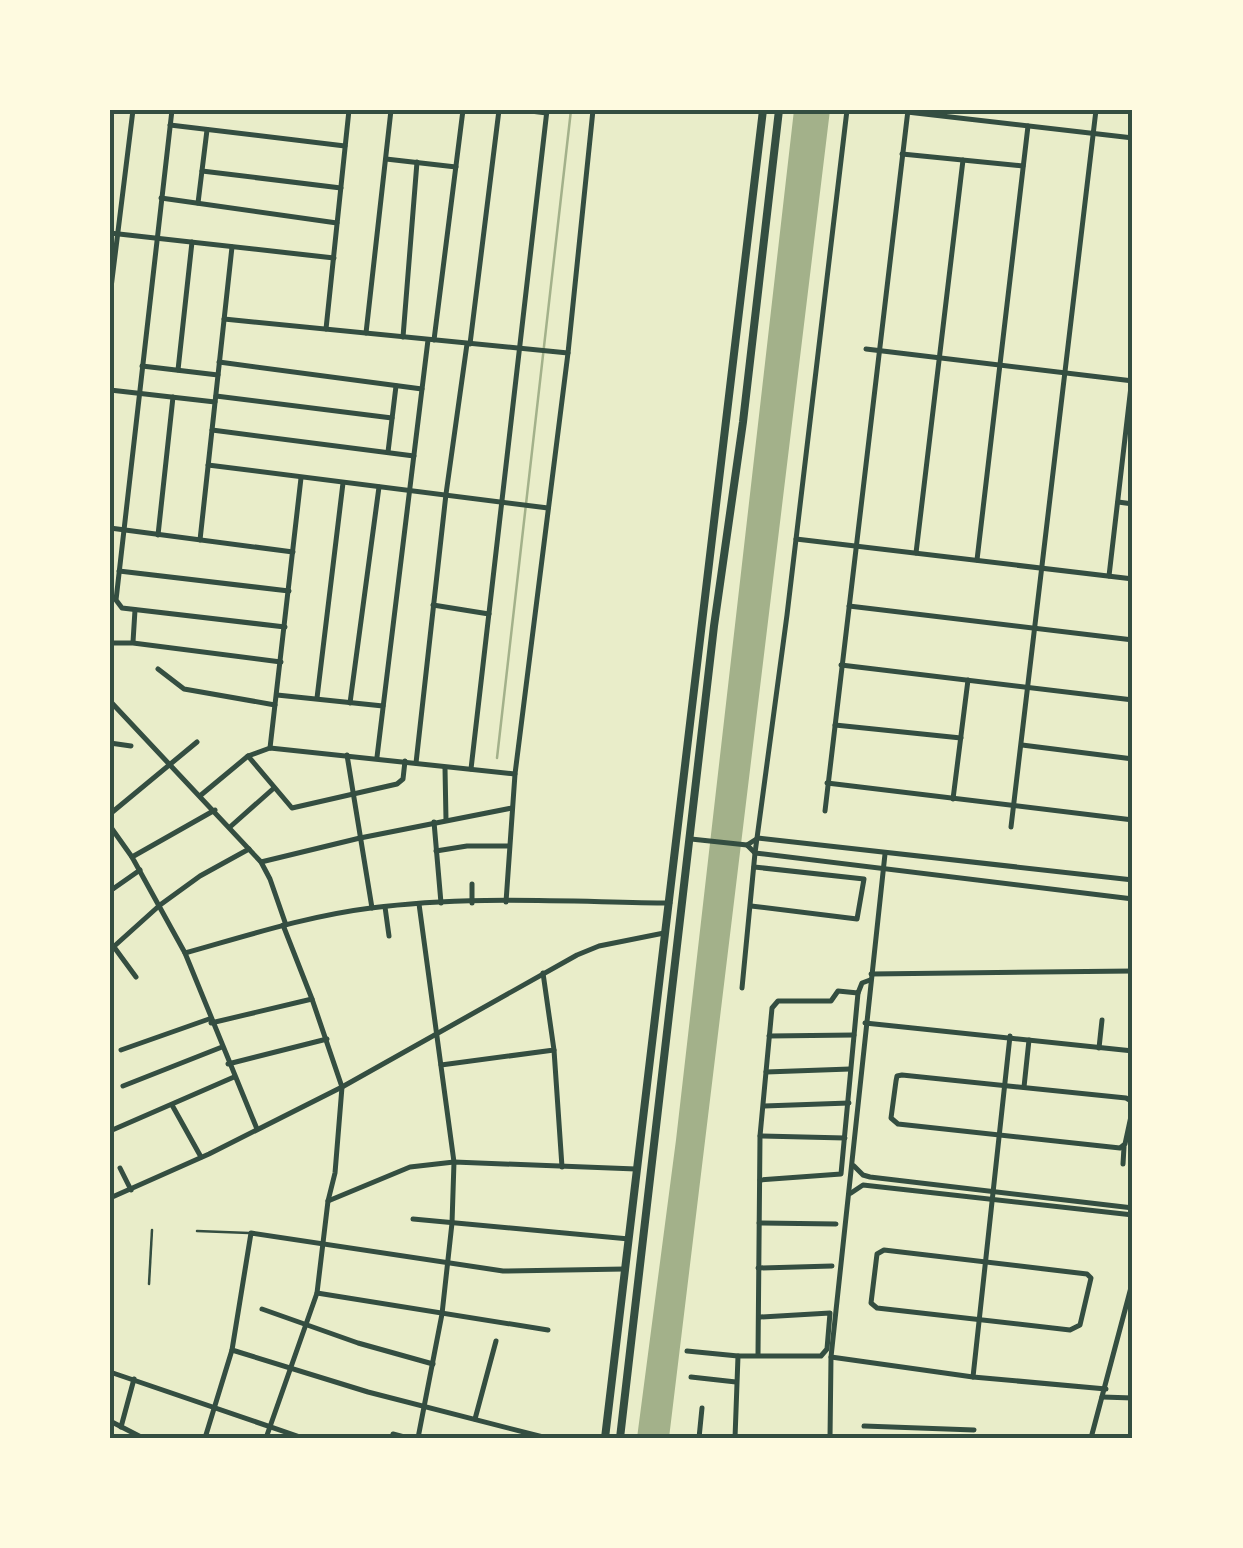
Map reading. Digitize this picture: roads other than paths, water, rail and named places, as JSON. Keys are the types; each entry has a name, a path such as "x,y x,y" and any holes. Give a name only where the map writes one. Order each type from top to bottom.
{"main road":[{"path":"605,1438 762,110"},
{"path":"620,1438 714,626 780,110"},
{"path":"745,261 762,262"},
{"path":"702,624 714,626"},
{"path":"645,1099 659,1101"}],"street":[{"path":"110,296 113,234 133,110"},
{"path":"172,110 116,600 122,608 285,628"},
{"path":"326,329 349,110"},
{"path":"366,333 391,110"},
{"path":"377,758 422,389 463,110"},
{"path":"416,762 446,494 499,110"},
{"path":"471,769 547,111 522,110"},
{"path":"506,902 515,774 568,353 593,110"},
{"path":"742,988 755,852 847,110"},
{"path":"1011,827 1096,110"},
{"path":"824,811 907,111 1133,138"},
{"path":"170,125 346,146"},
{"path":"976,560 1028,126"},
{"path":"198,203 207,130"},
{"path":"902,154 1023,166"},
{"path":"386,159 456,167"},
{"path":"916,553 963,160"},
{"path":"403,337 417,162"},
{"path":"202,171 340,188"},
{"path":"162,198 337,223"},
{"path":"113,234 334,258"},
{"path":"178,370 192,242"},
{"path":"200,540 232,247"},
{"path":"224,318 568,353"},
{"path":"866,350 1132,381"},
{"path":"220,362 422,389"},
{"path":"141,366 218,375"},
{"path":"1109,576 1133,368"},
{"path":"388,452 396,386"},
{"path":"110,390 392,418"},
{"path":"158,534 173,397"},
{"path":"212,430 414,456"},
{"path":"1124,444 1133,444"},
{"path":"208,465 548,508"},
{"path":"270,748 301,477"},
{"path":"316,698 343,483"},
{"path":"350,702 379,487"},
{"path":"1118,502 1133,504"},
{"path":"110,528 294,552"},
{"path":"796,539 1133,578"},
{"path":"119,572 289,591"},
{"path":"433,605 489,614"},
{"path":"848,606 1133,640"},
{"path":"133,643 136,610"},
{"path":"110,644 133,643 280,662"},
{"path":"841,664 1133,700"},
{"path":"158,669 184,689 275,705"},
{"path":"953,798 968,680"},
{"path":"277,695 383,706"},
{"path":"110,701 172,763 260,862 270,879 342,1087 335,1173 317,1294 266,1438"},
{"path":"834,724 961,738"},
{"path":"110,814 197,742"},
{"path":"110,743 131,746"},
{"path":"1020,745 1133,759"},
{"path":"202,796 248,756 270,748 515,774"},
{"path":"347,755 372,908"},
{"path":"248,756 292,808 401,782 405,761"},
{"path":"445,766 446,820"},
{"path":"827,783 1133,820"},
{"path":"230,828 274,788"},
{"path":"260,862 512,808"},
{"path":"132,857 215,810"},
{"path":"434,822 441,903"},
{"path":"110,826 140,870 184,953 257,1129"},
{"path":"745,845 758,838 1133,880"},
{"path":"691,839 745,845 755,852 1133,899"},
{"path":"436,851 509,846"},
{"path":"136,977 112,949 160,905 200,876 249,849"},
{"path":"830,1438 831,1357 885,854"},
{"path":"751,906 857,919 864,879 754,867"},
{"path":"110,892 140,870"},
{"path":"472,884 472,903"},
{"path":"184,953 284,925 385,906 670,903"},
{"path":"418,1438 442,1314 454,1162 419,904"},
{"path":"385,906 389,936"},
{"path":"110,1198 342,1087 543,973 599,946 665,932"},
{"path":"760,1180 842,1174 858,993 870,977 1133,972"},
{"path":"543,973 554,1050 562,1167"},
{"path":"758,1355 760,1136 772,1008 778,1001 832,1000 838,991 858,993"},
{"path":"121,1050 210,1020 312,999"},
{"path":"1100,1048 1102,1020"},
{"path":"865,1023 1133,1051"},
{"path":"770,1036 854,1035"},
{"path":"973,1377 1010,1036"},
{"path":"228,1064 327,1039"},
{"path":"1024,1087 1029,1039"},
{"path":"123,1086 222,1047"},
{"path":"440,1065 554,1050"},
{"path":"766,1072 850,1069"},
{"path":"1122,1164 1133,1100 897,1076 892,1118 898,1124 1114,1148 1125,1144"},
{"path":"110,1131 234,1077"},
{"path":"764,1106 849,1103"},
{"path":"172,1104 201,1157"},
{"path":"760,1136 845,1138"},
{"path":"328,1201 410,1168 454,1162 636,1169"},
{"path":"853,1163 862,1175 870,1177 993,1190 1133,1212"},
{"path":"120,1168 131,1190"},
{"path":"850,1193 862,1185 1133,1212"},
{"path":"413,1220 629,1239"},
{"path":"758,1224 836,1224"},
{"path":"205,1438 232,1350 251,1234 503,1270 625,1269"},
{"path":"884,1250 986,1260 1087,1274 1090,1278 1077,1328 979,1320 872,1306 876,1254 884,1250"},
{"path":"758,1268 832,1266"},
{"path":"1092,1438 1133,1280"},
{"path":"317,1294 548,1330"},
{"path":"262,1309 358,1343 434,1364"},
{"path":"687,1351 738,1356 821,1356 827,1349 830,1313 760,1317"},
{"path":"475,1419 496,1341"},
{"path":"232,1350 547,1438"},
{"path":"735,1438 738,1356"},
{"path":"831,1357 1133,1398"},
{"path":"110,1372 303,1438"},
{"path":"691,1376 736,1382"},
{"path":"122,1427 134,1379"},
{"path":"699,1438 702,1408"},
{"path":"110,1421 143,1438"},
{"path":"864,1426 974,1430"},
{"path":"880,1428 880,1438"},
{"path":"393,1434 408,1438"}],"lane":[{"path":"150,1284 152,1230"},
{"path":"197,1231 251,1234"}],"waterway":[{"path":"497,758 571,110"}]}
